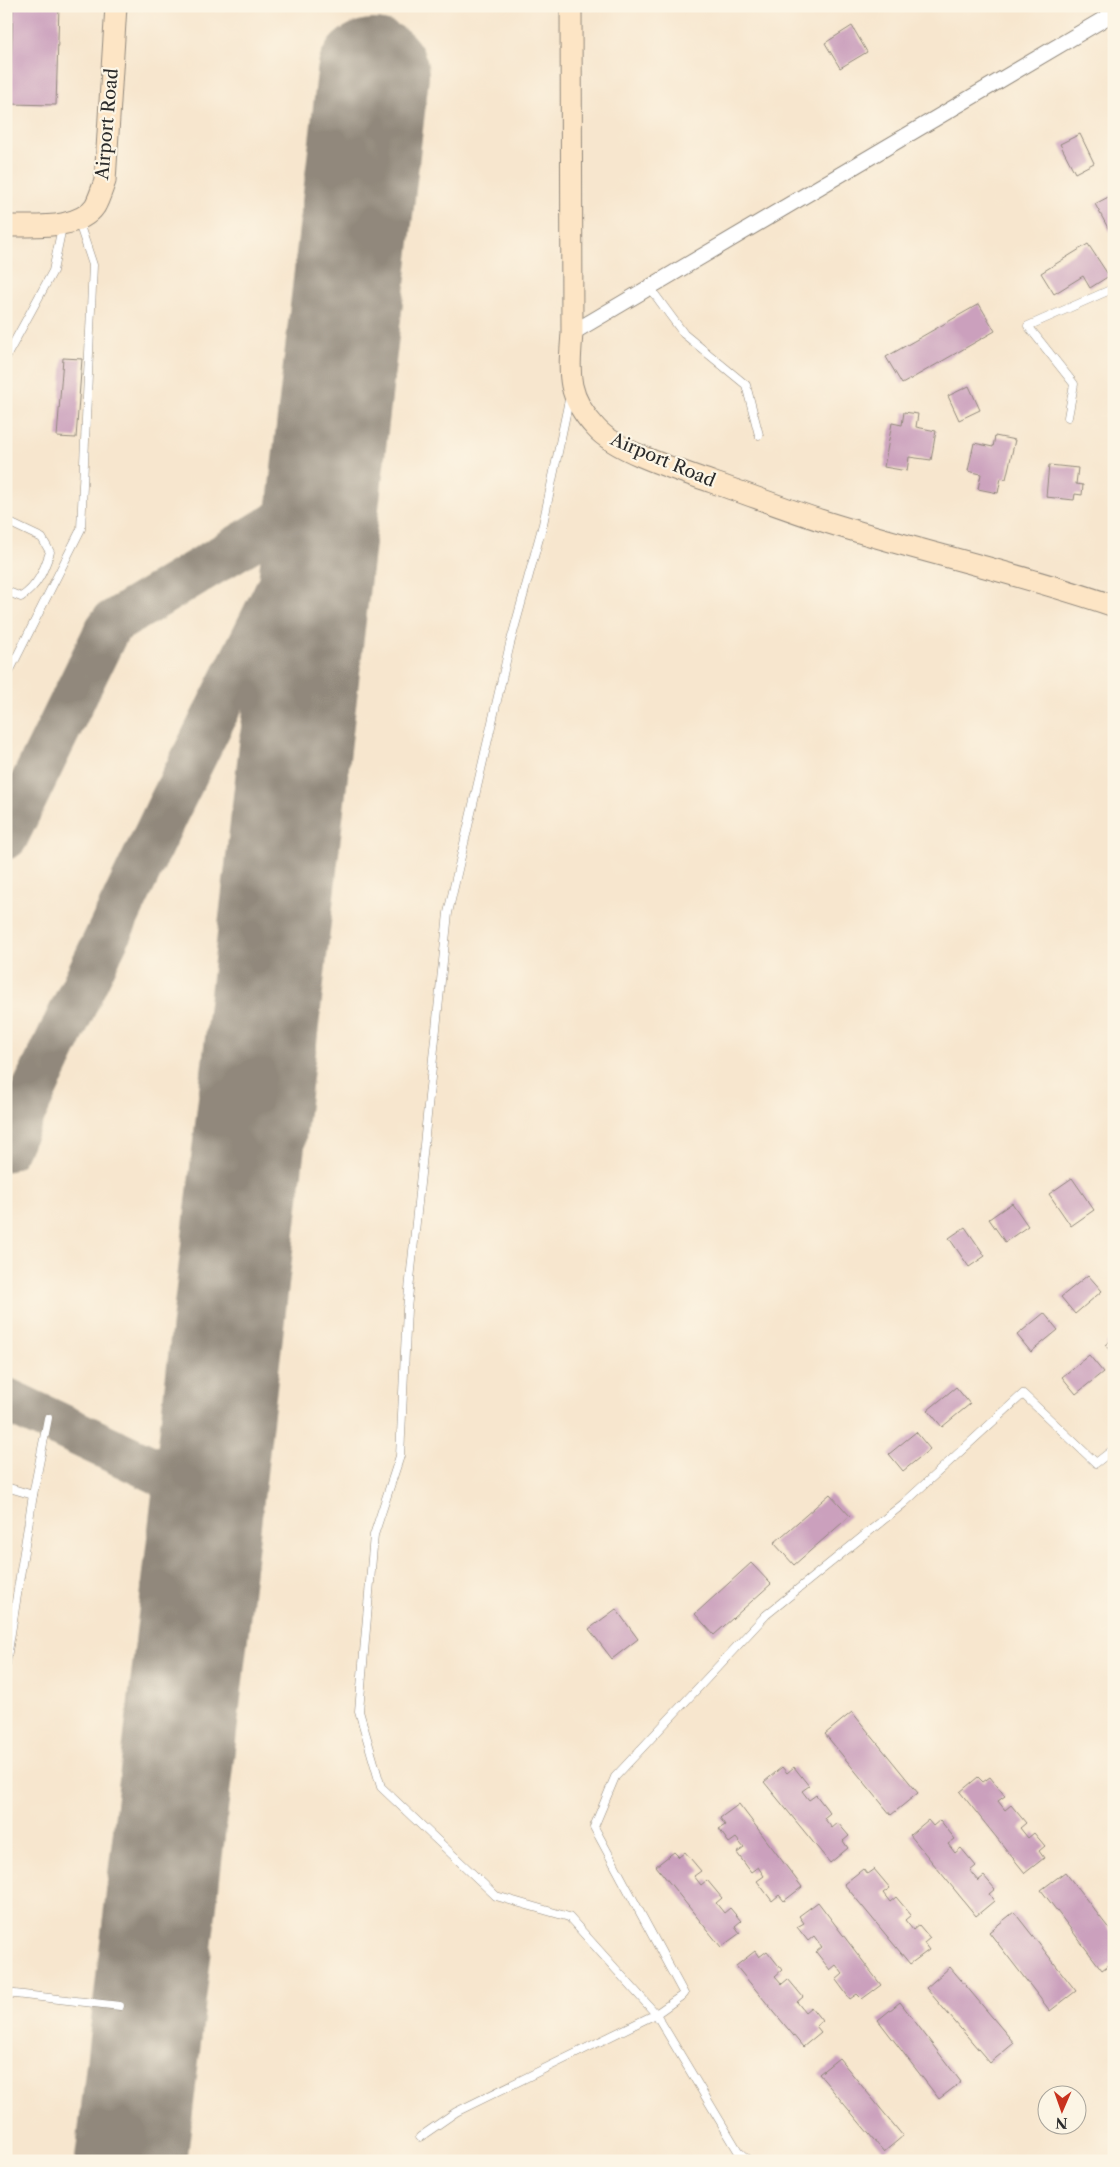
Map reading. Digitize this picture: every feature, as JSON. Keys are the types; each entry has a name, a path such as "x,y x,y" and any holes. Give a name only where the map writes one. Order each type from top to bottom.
{"main road":[{"name":"Airport Road","path":"70,221 94,207 105,181 116,6"},
{"name":"Airport Road","path":"570,6 572,333 569,371 571,389 579,408 597,430 619,445 680,470 826,522 1114,606"},
{"path":"6,226 70,221"}],"street":[{"path":"572,333 1114,12"}],"lane":[{"path":"6,358 53,271 70,221"},
{"path":"6,678 81,528 93,265 70,221"},
{"path":"1068,417 1074,384 1028,326 1110,290 1114,285"},
{"path":"650,288 684,334 746,386 760,435"},
{"path":"571,389 543,524 510,644 448,913 407,1310 400,1456 374,1534 359,1711 381,1787 496,1896 569,1917 656,2014 738,2151 749,2161"},
{"path":"6,521 42,538 50,552 44,569 33,589 21,596 6,591"},
{"path":"420,2137 456,2112 656,2014 684,1994 594,1827 615,1777 766,1615 903,1504 1023,1394 1096,1463 1114,1449"},
{"path":"6,1664 33,1495 48,1418"},
{"path":"6,1487 33,1495"},
{"path":"6,1993 120,2006"}],"building":[{"path":"13,6 59,6 56,105 10,104"},
{"path":"852,26 867,52 840,68 825,43"},
{"path":"1080,134 1094,163 1075,173 1060,144"},
{"path":"1114,194 1114,239 1095,204"},
{"path":"1088,244 1109,276 1090,288 1083,276 1054,294 1041,273"},
{"path":"979,304 995,331 902,384 886,357"},
{"path":"63,358 82,359 76,438 57,437"},
{"path":"969,386 980,410 959,420 948,396"},
{"path":"904,412 918,414 916,427 936,431 931,460 909,457 907,471 884,467 892,423 902,425"},
{"path":"995,436 1015,440 1006,479 1001,478 998,493 978,489 981,474 968,471 974,443 993,447"},
{"path":"1049,465 1078,468 1076,484 1083,485 1082,495 1075,494 1074,500 1046,497"},
{"path":"1072,1178 1094,1210 1071,1226 1049,1194"},
{"path":"1012,1203 1028,1226 1005,1242 989,1219"},
{"path":"965,1227 985,1256 969,1267 949,1238"},
{"path":"1088,1275 1102,1291 1075,1314 1061,1297"},
{"path":"1044,1313 1058,1330 1031,1352 1017,1335"},
{"path":"1114,1338 1114,1355 1105,1345"},
{"path":"1089,1355 1103,1372 1076,1394 1062,1377"},
{"path":"956,1387 970,1404 942,1427 928,1410"},
{"path":"916,1432 930,1449 903,1471 889,1454"},
{"path":"830,1494 850,1516 794,1565 774,1543"},
{"path":"751,1563 771,1584 714,1635 695,1614"},
{"path":"616,1609 638,1639 612,1659 589,1629"},
{"path":"852,1712 918,1793 891,1815 825,1734"},
{"path":"782,1767 787,1773 794,1767 809,1786 802,1791 809,1800 816,1795 830,1813 824,1818 832,1828 838,1823 849,1836 843,1841 848,1848 830,1863 764,1782"},
{"path":"978,1777 983,1782 990,1777 1005,1796 998,1801 1005,1810 1011,1805 1026,1823 1020,1828 1028,1838 1034,1833 1045,1846 1039,1851 1044,1858 1025,1873 960,1792"},
{"path":"739,1804 802,1887 784,1901 779,1895 772,1901 757,1881 764,1876 758,1867 751,1872 737,1853 744,1848 736,1838 729,1843 719,1829 725,1825 720,1818"},
{"path":"928,1820 933,1826 940,1820 955,1839 948,1844 955,1853 961,1848 976,1866 970,1871 978,1881 984,1876 995,1889 989,1894 994,1901 976,1916 910,1835"},
{"path":"674,1852 679,1857 685,1852 701,1871 694,1876 701,1885 707,1880 722,1898 716,1903 724,1913 730,1908 741,1921 735,1926 740,1933 721,1947 656,1866"},
{"path":"863,1869 867,1874 874,1869 890,1888 883,1893 890,1902 896,1897 911,1915 905,1920 913,1930 919,1925 930,1938 924,1943 929,1950 910,1964 844,1884"},
{"path":"1065,1872 1114,1935 1114,1961 1102,1970 1041,1890"},
{"path":"818,1902 881,1985 862,1999 857,1994 850,1999 836,1980 843,1974 836,1965 830,1970 816,1952 822,1947 814,1936 808,1941 797,1927 804,1923 799,1916"},
{"path":"1014,1912 1076,1991 1050,2011 989,1932"},
{"path":"755,1951 759,1957 767,1951 782,1970 775,1976 782,1984 788,1979 803,1997 797,2002 805,2012 811,2007 822,2021 816,2026 821,2032 803,2047 736,1966"},
{"path":"950,1967 1014,2043 990,2063 926,1988"},
{"path":"900,2002 961,2082 939,2099 878,2020"},
{"path":"839,2058 903,2136 884,2152 819,2074"}],"taxiway":[{"path":"6,837 112,623 324,496"},
{"path":"6,1149 167,811 324,496"},
{"path":"6,1400 208,1495"}],"runway":[{"path":"131,2161 373,75"}]}
